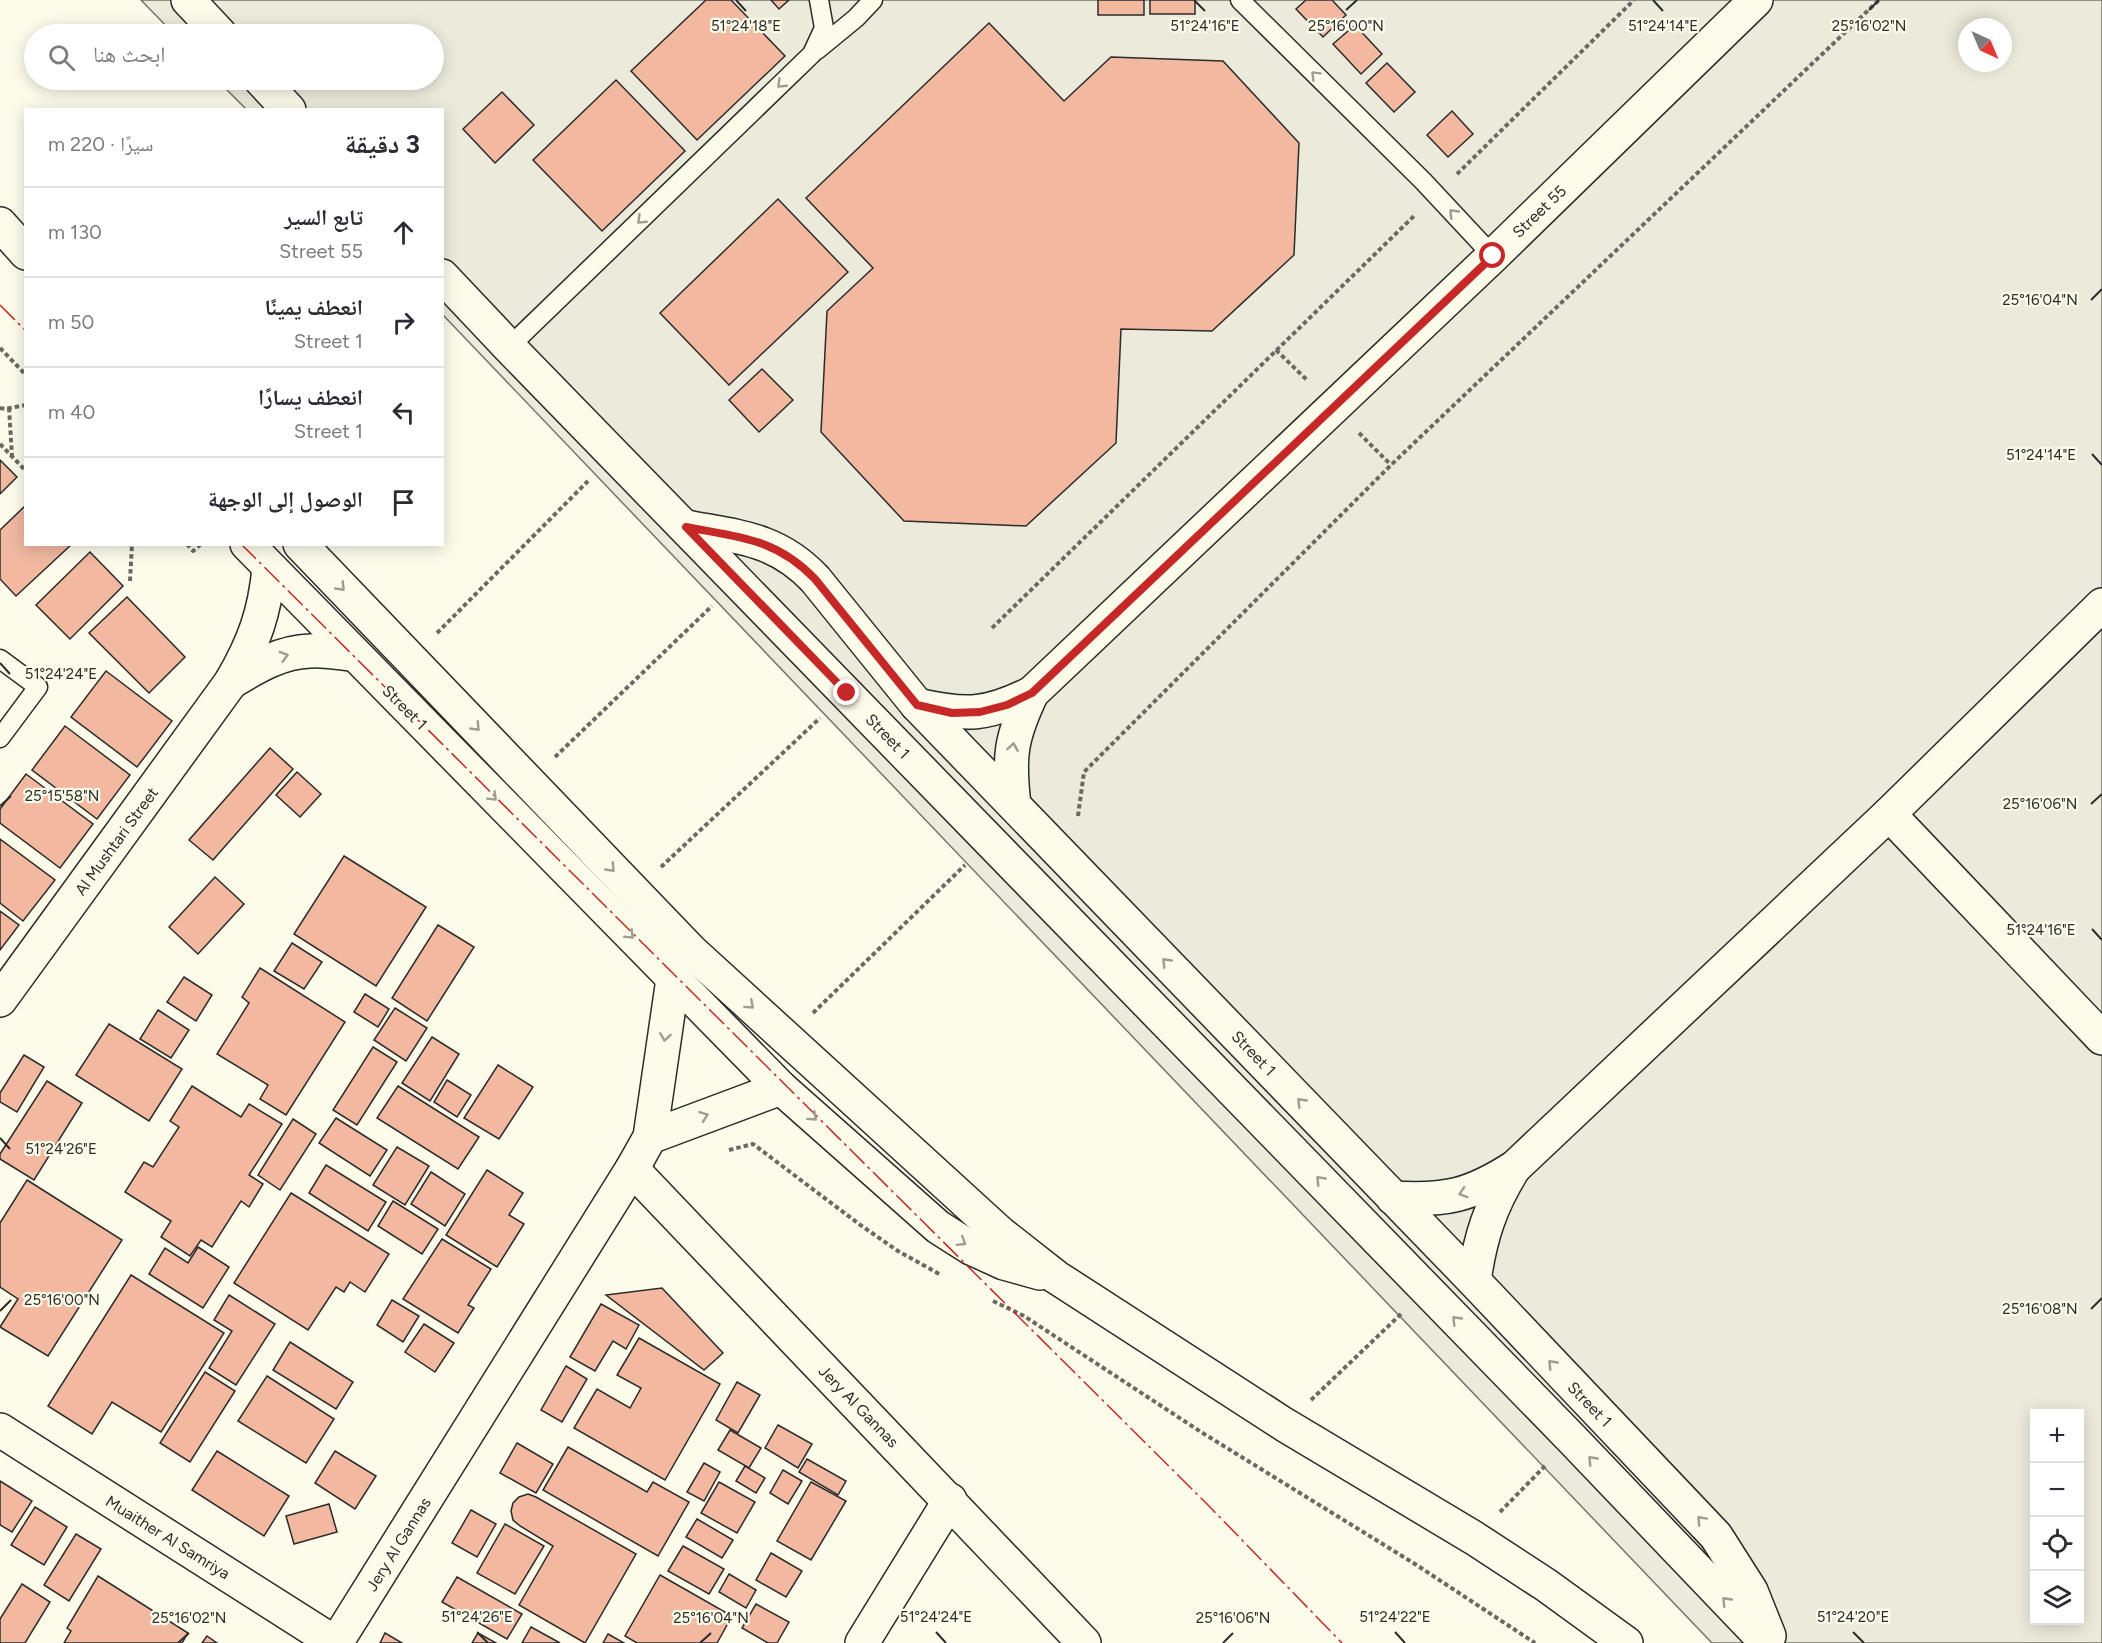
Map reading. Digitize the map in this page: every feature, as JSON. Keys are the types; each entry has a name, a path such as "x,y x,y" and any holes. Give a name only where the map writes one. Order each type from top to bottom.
{"street":[{"path":"188,0 211,24"},
{"name":"Street 55","path":"917,705 952,713 980,712 1007,705 1032,693 1493,256 1756,0"},
{"path":"270,90 287,108"},
{"path":"0,224 24,251"},
{"name":"Street 1","path":"444,278 1572,1439 1767,1643"},
{"name":"Street 1","path":"686,527 761,542 800,563 917,705 1474,1281 1716,1536 1751,1591 1772,1643"},
{"name":"Street 1","path":"249,546 352,654 781,1088 938,1227 971,1248 1004,1263 1056,1277"},
{"name":"Street 1","path":"302,546 691,951 1000,1233 1056,1277 1285,1425 1474,1538 1546,1585 1626,1643"},
{"name":"Al Mushtari Street","path":"0,1000 231,682 247,655 258,627 266,598 269,568"},
{"path":"1393,1198 1425,1200 1457,1195 1488,1184 1515,1167 1888,814 2102,605"},
{"name":"Al Mushtari Street","path":"231,682 269,660 290,654 310,651 352,654"},
{"name":"Street 55","path":"1014,805 1011,747 1019,720 1032,693"},
{"path":"1888,814 2102,1038"},
{"name":"Jery Al Gannas","path":"335,1643 633,1170 650,1137 673,979"},
{"path":"650,1137 781,1088"},
{"path":"1474,1281 1478,1251 1486,1221 1498,1193 1515,1167"},
{"name":"Jery Al Gannas","path":"633,1170 1084,1643"},
{"name":"Muaither Al Samriya","path":"0,1430 335,1643"},
{"path":"862,1643 950,1500"}],"lane":[{"path":"812,54 824,28 819,0"},
{"path":"509,347 812,54 856,18 873,0"},
{"path":"1240,0 1436,195 1493,256"},
{"path":"0,659 38,687 0,738"}],"path":[{"path":"992,628 1634,0"},
{"path":"1086,823 1078,815 1084,772 1391,465 1879,0"},
{"path":"0,348 24,373"},
{"path":"0,408 24,405"},
{"path":"9,408 12,456"},
{"path":"0,444 24,469"},
{"path":"411,659 614,455"},
{"path":"130,581 132,546"},
{"path":"529,783 738,581"},
{"path":"635,892 847,693"},
{"path":"786,1038 990,841"},
{"path":"721,1151 753,1144 859,1224 898,1251 942,1276"},
{"path":"1285,1425 1426,1290"},
{"path":"993,1300 1024,1316 1201,1432 1415,1564 1535,1643"},
{"path":"1474,1538 1572,1439"}],"shaded area":[{"path":"141,0 2102,0 2102,1643 1712,1643 444,316 444,108 245,108 227,90 444,90 444,24 164,24"}],"building":[{"path":"706,0 731,0 785,56 697,140 631,71"},
{"path":"771,0 789,0 779,9"},
{"path":"1098,0 1144,0 1144,15 1098,15"},
{"path":"1150,0 1195,0 1195,14 1150,14"},
{"path":"1306,0 1332,0 1346,15 1323,37 1296,9"},
{"path":"989,23 1064,101 1111,57 1223,61 1299,143 1294,255 1212,331 1121,329 1116,443 1026,526 904,521 821,432 827,311 873,268 806,198"},
{"path":"1355,25 1382,54 1361,74 1333,44"},
{"path":"1387,63 1415,92 1394,112 1366,83"},
{"path":"616,80 685,151 602,231 533,160"},
{"path":"502,92 534,125 495,163 463,129"},
{"path":"1452,111 1473,134 1448,157 1427,135"},
{"path":"778,199 848,272 729,385 660,313"},
{"path":"762,369 793,400 759,432 729,400"},
{"path":"0,460 17,477 0,494"},
{"path":"24,507 24,546 70,546 16,596 0,579 0,530"},
{"path":"90,552 123,586 70,639 36,605"},
{"path":"127,597 185,657 149,693 89,633"},
{"path":"106,671 172,721 137,767 71,717"},
{"path":"65,726 130,775 97,819 32,770"},
{"path":"270,748 293,769 213,860 189,840"},
{"path":"297,772 321,794 300,817 276,795"},
{"path":"26,774 93,824 60,868 0,823 0,809"},
{"path":"0,839 55,880 23,921 0,903"},
{"path":"344,856 426,907 376,986 294,934"},
{"path":"215,877 244,904 198,954 169,927"},
{"path":"0,911 19,925 0,950"},
{"path":"438,925 474,947 427,1021 392,998"},
{"path":"292,943 322,962 304,989 274,971"},
{"path":"260,968 345,1022 286,1115 260,1099 268,1085 217,1054 249,1003 242,997"},
{"path":"184,977 212,995 196,1021 167,1002"},
{"path":"365,994 389,1009 378,1027 354,1012"},
{"path":"395,1008 427,1028 406,1061 374,1040"},
{"path":"158,1010 189,1030 171,1058 140,1039"},
{"path":"109,1024 182,1069 149,1121 76,1075"},
{"path":"432,1037 459,1054 430,1101 402,1083"},
{"path":"373,1047 397,1062 357,1125 333,1110"},
{"path":"24,1055 44,1067 17,1112 0,1102 0,1093"},
{"path":"498,1065 533,1087 499,1139 464,1118"},
{"path":"447,1080 471,1095 457,1117 434,1102"},
{"path":"47,1081 82,1103 34,1180 0,1159 0,1154"},
{"path":"192,1086 241,1117 249,1104 282,1124 249,1175 263,1184 249,1207 241,1201 212,1247 201,1240 190,1256 161,1237 171,1221 125,1192 144,1162 153,1167 179,1127 170,1121"},
{"path":"398,1086 479,1137 458,1169 377,1118"},
{"path":"336,1118 387,1150 370,1176 319,1143"},
{"path":"293,1119 316,1134 280,1190 258,1175"},
{"path":"397,1147 429,1166 405,1205 373,1185"},
{"path":"326,1165 386,1202 368,1231 309,1193"},
{"path":"487,1170 523,1193 509,1215 524,1224 497,1267 446,1235"},
{"path":"431,1172 465,1194 445,1226 411,1204"},
{"path":"27,1180 122,1240 48,1356 0,1327 18,1299 0,1287 0,1223"},
{"path":"291,1193 389,1254 365,1292 350,1282 344,1292 336,1287 308,1330 234,1283"},
{"path":"393,1201 438,1229 422,1254 378,1226"},
{"path":"442,1239 491,1269 468,1305 474,1308 458,1333 403,1299"},
{"path":"198,1247 229,1267 203,1308 149,1274 165,1248 188,1263"},
{"path":"131,1275 224,1333 161,1432 112,1402 92,1434 48,1406"},
{"path":"662,1288 723,1353 704,1370 606,1295"},
{"path":"229,1295 275,1324 236,1385 209,1368 232,1331 214,1320"},
{"path":"392,1300 419,1316 403,1342 377,1325"},
{"path":"601,1304 639,1325 626,1349 613,1341 595,1371 570,1357"},
{"path":"424,1324 454,1343 435,1372 405,1352"},
{"path":"639,1338 720,1384 665,1480 574,1428 597,1389 630,1408 641,1388 617,1375"},
{"path":"290,1342 353,1382 336,1409 273,1370"},
{"path":"566,1366 587,1379 562,1422 541,1410"},
{"path":"205,1372 235,1391 190,1462 160,1443"},
{"path":"267,1376 334,1419 306,1463 238,1421"},
{"path":"737,1382 760,1395 738,1433 716,1420"},
{"path":"778,1425 812,1444 798,1468 765,1448"},
{"path":"730,1430 761,1448 749,1468 718,1450"},
{"path":"517,1443 553,1464 536,1493 500,1473"},
{"path":"568,1447 647,1492 653,1482 689,1502 658,1556 543,1490"},
{"path":"217,1451 289,1496 264,1536 192,1490"},
{"path":"335,1451 376,1476 355,1509 315,1483"},
{"path":"807,1459 846,1481 838,1495 799,1472"},
{"path":"704,1463 720,1472 704,1501 687,1492"},
{"path":"745,1466 765,1478 756,1493 736,1481"},
{"path":"783,1470 802,1481 788,1504 770,1493"},
{"path":"0,1481 32,1501 12,1532 0,1525"},
{"path":"719,1482 755,1502 737,1533 701,1513"},
{"path":"811,1482 846,1501 811,1560 777,1541"},
{"path":"528,1494 636,1554 585,1643 519,1605 553,1546 513,1520 511,1511 513,1503 519,1497"},
{"path":"329,1504 337,1532 294,1544 286,1516"},
{"path":"35,1507 67,1527 44,1565 11,1545"},
{"path":"471,1510 496,1524 477,1557 452,1543"},
{"path":"697,1519 733,1540 722,1558 686,1537"},
{"path":"505,1524 544,1546 515,1594 477,1573"},
{"path":"76,1534 101,1549 69,1601 44,1585"},
{"path":"683,1546 724,1569 709,1594 668,1571"},
{"path":"771,1553 802,1571 786,1597 756,1580"},
{"path":"729,1574 756,1590 746,1608 719,1592"},
{"path":"660,1575 732,1616 717,1643 637,1643 625,1636"},
{"path":"98,1576 188,1633 182,1643 64,1643 71,1631 67,1628"},
{"path":"457,1577 522,1614 507,1639 442,1602"},
{"path":"22,1584 50,1602 25,1643 0,1643 0,1619"},
{"path":"756,1604 789,1622 777,1643 768,1643 742,1628"},
{"path":"531,1627 560,1643 522,1643"},
{"path":"385,1633 402,1643 380,1643"},
{"path":"478,1633 496,1643 472,1643"},
{"path":"608,1634 624,1643 603,1643"},
{"path":"207,1636 217,1643 202,1643"}],"power":[{"path":"0,305 24,329"},
{"path":"243,546 1208,1505 1342,1643"}],"route":[{"path":"847,693 686,527 761,542 800,563 917,705 952,713 980,712 1007,705 1032,693 1493,256"}]}
